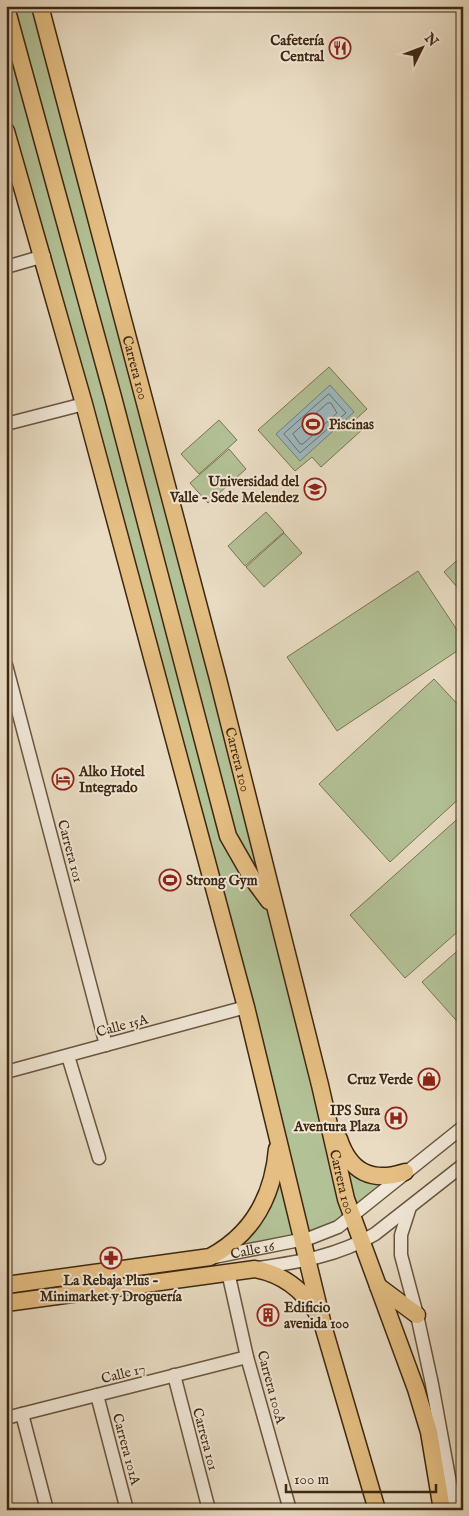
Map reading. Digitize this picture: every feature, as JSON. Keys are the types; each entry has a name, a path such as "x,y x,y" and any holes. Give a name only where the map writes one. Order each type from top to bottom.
{"main road":[{"name":"Carrera 100","path":"40,6 213,660 320,1085 346,1199 429,1432 448,1508"},
{"path":"6,7 113,397 228,836 252,878 274,907"},
{"path":"6,131 44,256 246,1007 324,1329 378,1510"},
{"path":"320,1085 341,1146 353,1165 365,1173 380,1176 391,1176 405,1172"},
{"path":"210,1257 237,1240 261,1210 272,1182 278,1134"},
{"name":"Calle 16","path":"6,1285 210,1257"},
{"path":"255,1269 280,1277 301,1292 316,1312 324,1329"},
{"name":"Calle 16","path":"6,1303 255,1269"},
{"path":"378,1286 418,1315"}],"street":[{"path":"6,267 44,256"},
{"path":"6,424 84,404"},
{"name":"Carrera 101","path":"6,665 106,1045"},
{"name":"Calle 15A","path":"6,1072 246,1007"},
{"path":"68,1056 99,1158"},
{"name":"Calle 16","path":"210,1257 303,1239 333,1229 353,1217 405,1172 463,1127"},
{"name":"Calle 16","path":"255,1269 308,1260 347,1249 362,1242 463,1165"},
{"name":"Carrera 100","path":"410,1206 401,1235 401,1255 418,1315 441,1427 448,1508"},
{"name":"Carrera 100A","path":"228,1272 248,1357 290,1510"},
{"name":"Calle 17","path":"6,1418 248,1357"},
{"name":"Carrera 101","path":"174,1375 209,1510"},
{"name":"Carrera 101A","path":"97,1395 127,1510"},
{"path":"22,1414 47,1510"}],"green space":[{"path":"6,6 40,6 274,907 346,1156 391,1177 338,1227 210,1257 251,1225 278,1134 6,131"},
{"name":"Piscinas","path":"329,367 367,409 356,419 364,428 321,467 312,457 295,471 258,430"},
{"path":"219,420 237,440 199,474 181,454"},
{"path":"229,449 246,469 208,503 190,483"},
{"path":"266,512 284,532 245,566 228,546"},
{"path":"284,533 302,553 264,587 246,567"},
{"path":"463,555 463,594 444,572"},
{"path":"418,571 463,639 463,647 337,731 287,657"},
{"path":"434,679 463,710 463,795 390,862 319,784"},
{"path":"463,814 463,927 405,978 350,915"},
{"path":"463,946 463,1028 422,982"}],"water":[{"path":"330,385 354,412 300,461 276,434"}],"place":[{"name":"Cafetería Central","path":"340,48"},
{"name":"Piscinas","path":"313,424"},
{"name":"Universidad del Valle - Sede Melendez","path":"315,489"},
{"name":"Alko Hotel Integrado","path":"63,779"},
{"name":"Strong Gym","path":"170,880"},
{"name":"Cruz Verde","path":"429,1079"},
{"name":"IPS Sura Aventura Plaza","path":"396,1118"},
{"name":"La Rebaja Plus - Minimarket y Droguería","path":"111,1258"},
{"name":"Edificio avenida 100","path":"268,1315"}]}
